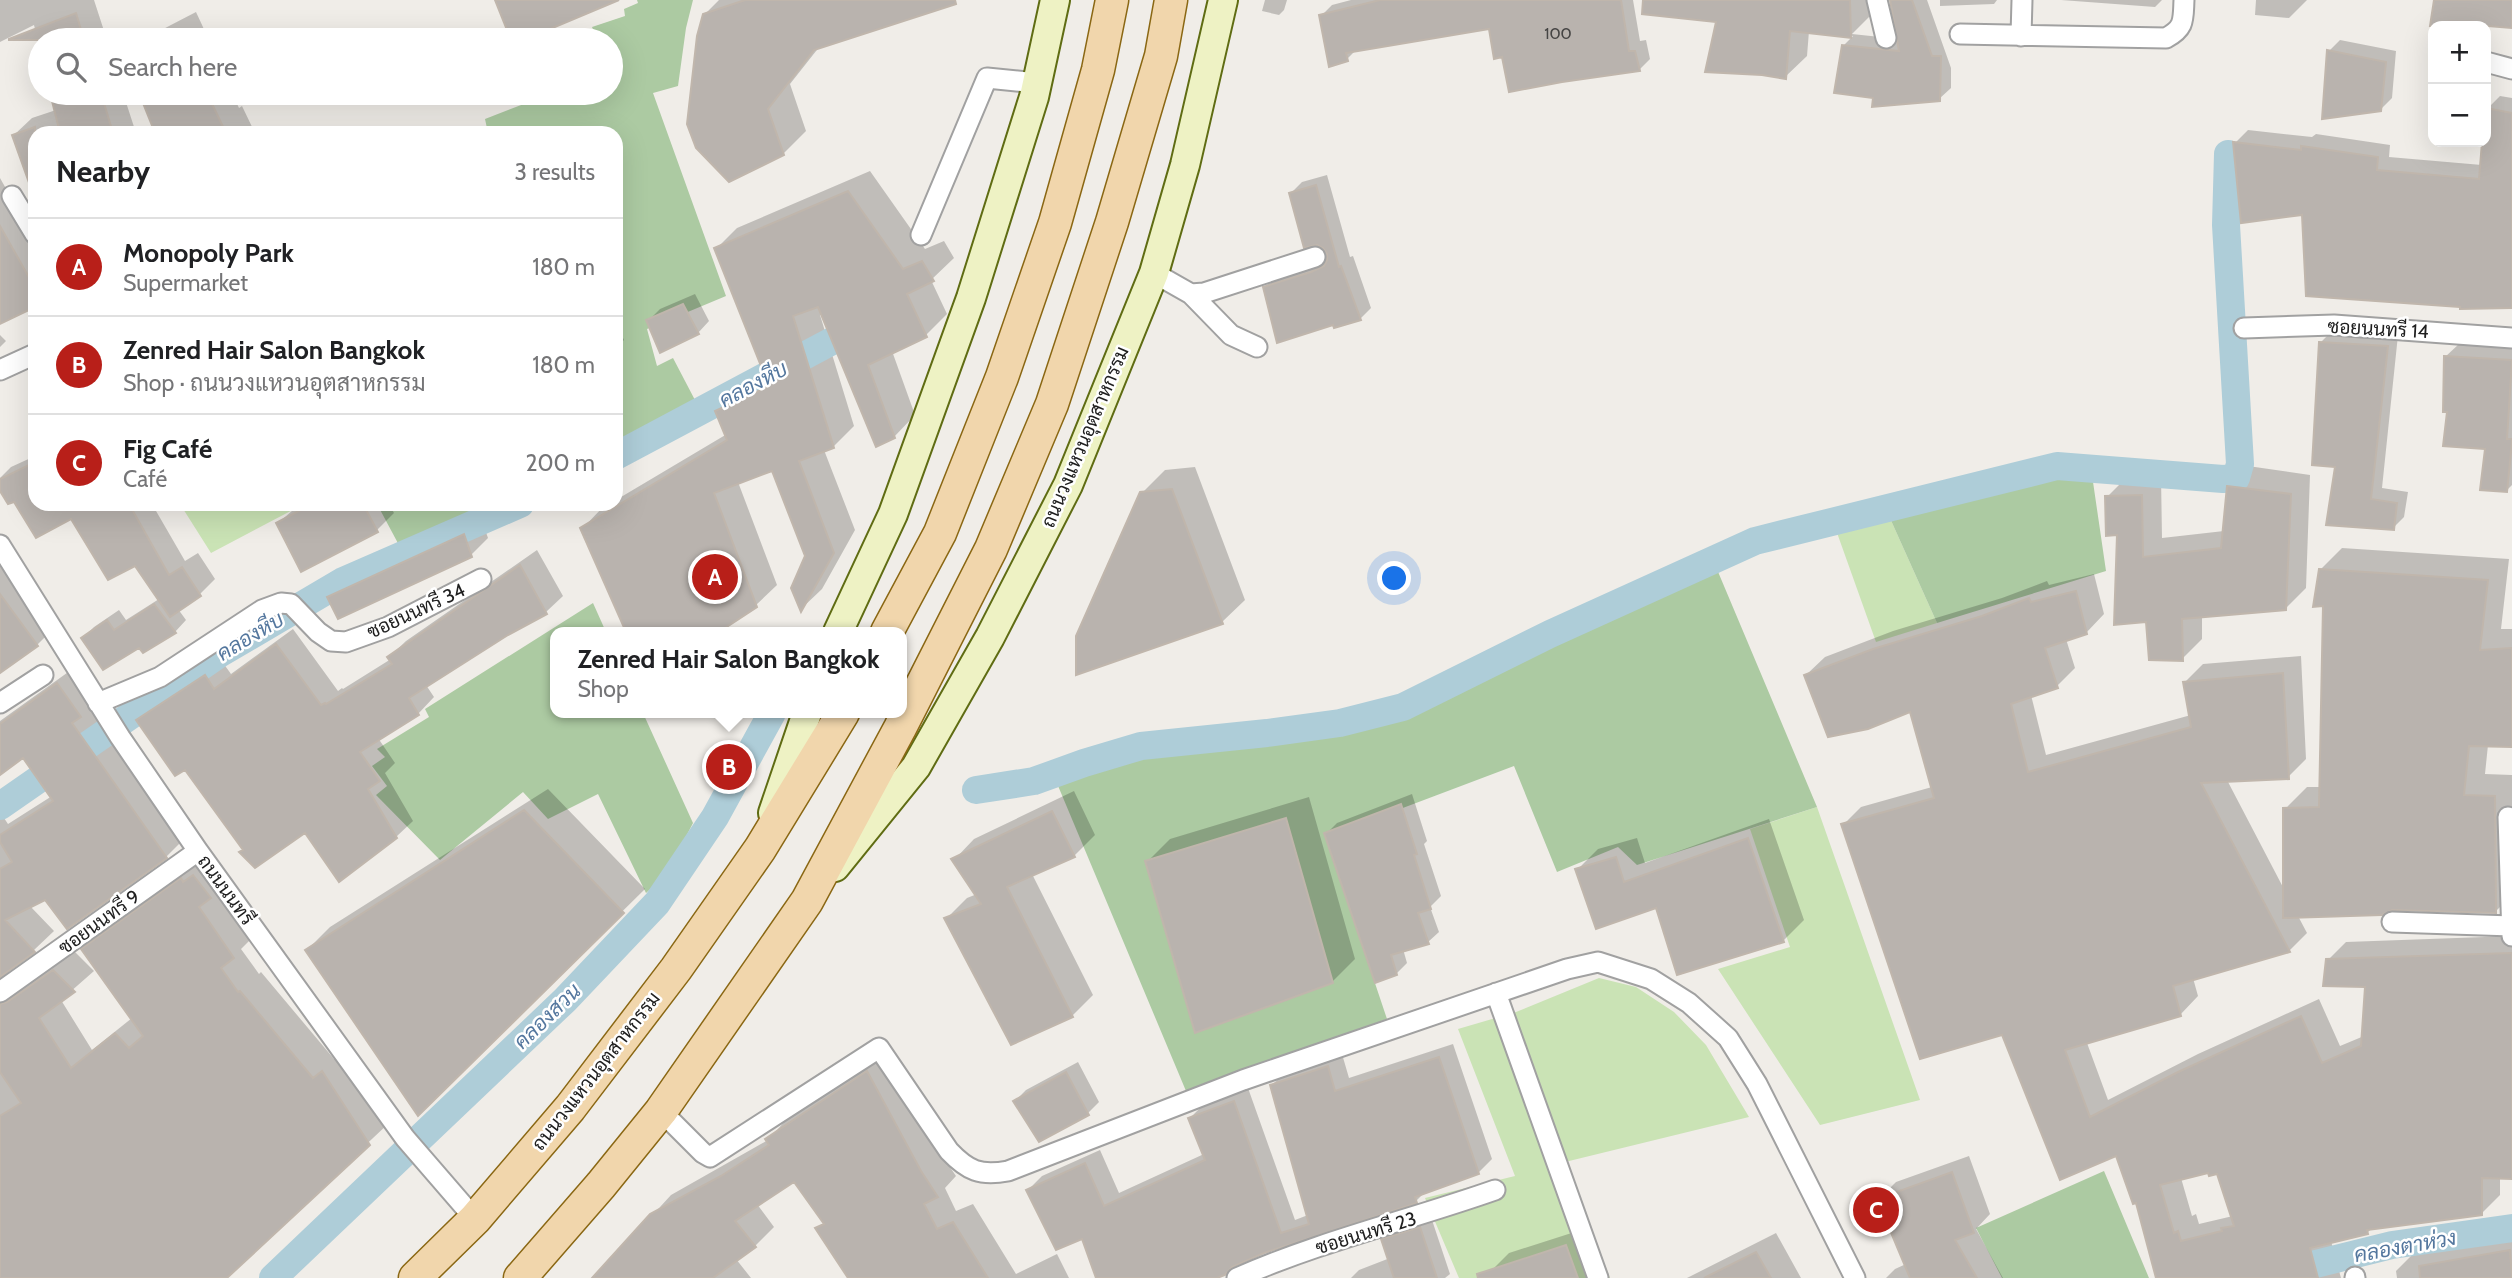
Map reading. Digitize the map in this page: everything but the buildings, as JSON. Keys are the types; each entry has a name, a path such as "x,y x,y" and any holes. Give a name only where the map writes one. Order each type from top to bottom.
{"main road":[{"path":"840,627 893,514 962,323 1037,83 1055,0"},
{"path":"890,627 940,533 1002,377 1055,223 1098,70 1112,0"},
{"name":"ถนนวงแหวนอุตสาหกรรม","path":"907,714 991,549 1052,404 1112,222 1161,56 1171,0"},
{"name":"ถนนวงแหวนอุตสาหกรรม","path":"520,1278 661,1111 807,901 916,767 990,637 1068,485 1154,273 1185,164 1223,0"},
{"name":"ถนนวงแหวนอุตสาหกรรม","path":"761,849 805,718"},
{"name":"ถนนวงแหวนอุตสาหกรรม","path":"415,1278 475,1219 570,1108 676,969 761,849 840,718"},
{"name":"ถนนวงแหวนอุตสาหกรรม","path":"807,901 905,718"}],"street":[{"path":"1877,0 1886,38"},
{"path":"2021,36 2022,0"},
{"path":"1960,34 2166,38 2177,32 2183,24 2184,0"},
{"path":"2491,63 2512,69"},
{"path":"921,235 987,78 1037,83"},
{"path":"12,196 28,222"},
{"path":"1191,294 1204,293 1315,257"},
{"path":"1154,273 1191,294 1231,335 1257,347"},
{"name":"ซอยนนทรี 14","path":"2244,328 2334,326 2512,338"},
{"path":"0,370 28,357"},
{"name":"ถนนนนทรี","path":"0,545 120,737 198,851 405,1138 475,1219"},
{"name":"ซอยนนทรี 34","path":"102,709 160,677 262,610 282,603 298,611 331,641 346,642 388,627 481,579"},
{"path":"0,703 43,675"},
{"path":"2508,817 2512,936"},
{"name":"ซอยนนทรี 9","path":"0,992 198,851"},
{"path":"2392,922 2512,926"},
{"path":"661,1111 710,1157 879,1048 949,1151 961,1164 988,1174 1007,1171 1243,1080 1567,969 1598,962 1651,979 1689,1003 1728,1038 1757,1084 1855,1278"},
{"path":"1496,993 1598,1278"},
{"name":"ซอยนนทรี 23","path":"1237,1278 1319,1246 1496,1190"}],"green space":[{"path":"637,0 693,0 678,86 653,93 726,296 647,329 657,366 673,358 696,402 623,443 623,126 486,126 485,119 521,105 623,105 623,28 592,27 625,16 624,9 638,3"},
{"path":"2070,473 2092,475 2106,571 1937,623 1889,516"},
{"path":"184,511 291,511 211,553"},
{"path":"381,511 482,511 400,547"},
{"path":"1889,516 1937,623 1876,642 1836,530"},
{"path":"1716,567 1817,807 1637,865 1618,847 1557,872 1514,766 1326,837 1387,1019 1186,1091 1056,781 1130,755 1303,735 1391,717 1493,676"},
{"path":"593,603 604,627 555,627"},
{"path":"550,630 550,718 645,718 693,823 667,874 646,893 598,794 548,819 523,792 440,860 376,795 387,786 372,766 385,757 377,749 429,717 425,709"},
{"path":"1817,807 1920,1100 1820,1125 1718,969 1790,947 1750,829"},
{"path":"1599,978 1636,987 1674,1012 1706,1045 1749,1117 1565,1162 1610,1278 1459,1278 1425,1198 1515,1176 1458,1029 1516,1012"},
{"path":"2104,1171 2149,1278 2002,1278 1976,1228"}],"waterway":[{"path":"976,790 1034,781 1141,746 1340,723 1403,707 1550,634 1755,541 2057,466 2236,478 2240,464 2226,225 2228,154"},
{"name":"คลองหีบ","path":"623,452 864,324"},
{"name":"คลองหีบ","path":"0,806 219,654 343,581 504,511"},
{"name":"คลองสวน","path":"273,1278 565,1000 657,903 715,817 769,718"},
{"name":"คลองตาห่วง","path":"2259,1278 2392,1245 2512,1228"}],"place":[{"name":"Monopoly Park","path":"715,577"},
{"name":"Zenred Hair Salon Bangkok","path":"729,767"},
{"name":"Fig Café","path":"1876,1210"}]}
